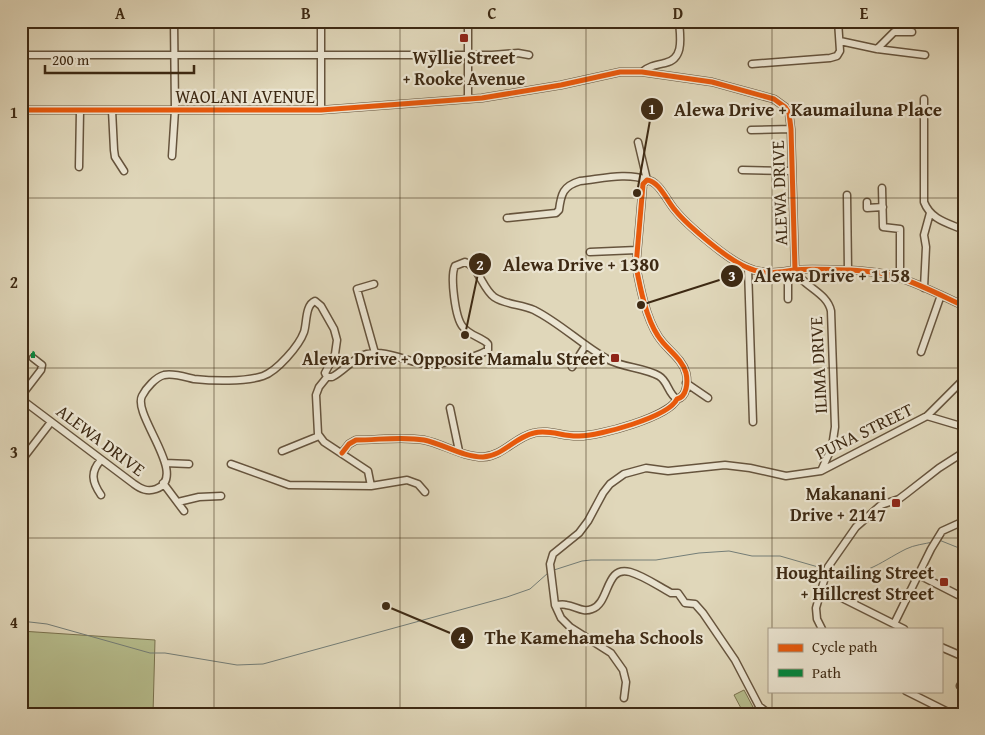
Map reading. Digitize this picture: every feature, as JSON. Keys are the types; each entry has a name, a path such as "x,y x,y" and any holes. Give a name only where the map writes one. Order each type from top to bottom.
{"street":[{"path":"172,156 175,110 174,21"},
{"path":"321,21 321,110"},
{"path":"468,21 468,98"},
{"path":"642,72 650,66 669,62 678,54 680,48 679,21"},
{"path":"752,64 837,56 840,52 838,21"},
{"path":"877,49 894,32 912,32"},
{"path":"840,41 877,49 925,55"},
{"path":"21,55 468,56 518,53 529,55"},
{"name":"ALEWA DRIVE","path":"468,98 532,90 620,72 642,72 712,82 774,99 785,107 789,113 791,129 795,270 788,272 766,272 748,268 728,257 687,223 656,184 647,180"},
{"name":"WAOLANI AVENUE","path":"21,110 321,110 468,98"},
{"path":"924,99 924,197 926,208 939,220 964,230"},
{"path":"112,110 114,150 124,171"},
{"path":"79,167 80,111"},
{"path":"751,130 791,129"},
{"path":"638,142 647,180"},
{"path":"742,170 792,171"},
{"path":"507,218 556,213 559,210 560,198 564,191 580,180 630,176 647,180"},
{"path":"342,453 348,444 356,440 391,439 422,440 480,457 492,456 522,437 542,432 577,436 592,435 652,418 672,407 677,399 684,395 686,372 683,365 664,344 653,327 638,279 636,266 643,184 647,180"},
{"path":"882,188 883,227 900,229 900,278"},
{"path":"847,195 848,270"},
{"path":"867,202 867,208 884,208"},
{"path":"924,288 926,247 924,235 930,213"},
{"path":"590,252 637,250"},
{"path":"371,486 368,471 319,436 317,430 316,395 319,387 327,377 332,378 362,356 375,353 426,363 458,360 488,350 488,344 466,330 458,318 452,277 455,266 465,262 471,266 486,290 494,297 504,302 536,311 610,361 660,376 666,383 672,396 677,399"},
{"path":"748,268 753,422"},
{"path":"795,270 848,270 885,274 900,278 964,306"},
{"name":"ILIMA DRIVE","path":"795,270 801,279 828,302 831,311 836,427 832,447 821,471"},
{"path":"788,272 788,299"},
{"path":"374,284 357,289 375,353"},
{"path":"921,352 942,296"},
{"name":"ALEWA DRIVE","path":"21,398 101,460 141,488 151,490 160,487 164,483 166,475 164,463 140,401 143,394 162,376 174,375 211,380 249,379 269,373 278,367 301,338 310,305 315,301 321,306 336,334 336,349 326,370 327,377"},
{"path":"572,367 586,345"},
{"path":"21,398 41,370 42,365 33,358"},
{"name":"PUNA STREET","path":"555,605 550,564 553,554 579,533 610,484 624,474 646,468 668,471 725,465 786,476 821,471 927,416 964,379"},
{"path":"686,383 708,398"},
{"path":"450,408 459,451"},
{"path":"927,416 964,427"},
{"path":"21,461 51,422"},
{"path":"282,451 319,436"},
{"path":"822,628 817,619 816,608 827,571 856,528 881,505 903,496 939,468 964,452"},
{"path":"101,460 93,478 96,489 101,495"},
{"path":"164,463 188,464"},
{"path":"231,464 289,485 371,486 408,480 418,484 425,492"},
{"path":"164,483 184,511"},
{"path":"178,502 199,497 221,496"},
{"path":"894,624 931,549 942,531 964,521"},
{"path":"624,698 626,682 623,670 612,653 570,627 560,618 555,605 568,605 586,611 594,609 603,600 610,579 616,574 624,572 631,573 671,593 678,593 685,603 696,604 738,665 759,706 768,713"},
{"path":"919,575 964,598"},
{"path":"822,588 902,628"},
{"path":"942,646 964,657"},
{"path":"960,686 964,679"},
{"path":"908,692 952,714"}],"green space":[{"path":"21,631 155,640 153,714 21,714"},
{"path":"744,690 753,707 743,712 734,695"}],"waterway":[{"path":"939,540 964,550"},
{"path":"829,570 841,573 861,571 909,548 933,542"},
{"path":"554,570 591,560 656,560 699,553 729,551 752,556 780,556 825,569"},
{"path":"21,621 47,624 150,653 165,653 237,665 263,664 507,597 530,589 548,573"}],"marked path":[{"path":"21,348 33,353 33,358"}],"cycle path":[{"path":"21,110 321,110 482,98 561,85 620,72 642,72 712,82 774,99 785,107 789,113 795,270"},
{"path":"342,453 349,444 356,440 408,438 424,440 468,455 490,456 521,438 534,433 545,432 573,436 602,433 617,429 648,419 671,406 680,398 686,389 686,373 681,363 661,341 654,329 644,302 636,266 643,184 647,180 659,188 675,210 698,233 729,257 751,269 770,272 800,269 848,270 891,275 931,290 964,306"}],"place":[{"name":"Wyllie Street + Rooke Avenue","path":"464,38"},
{"name":"Alewa Drive + Kaumailuna Place","path":"637,193"},
{"name":"Alewa Drive + 1158","path":"641,305"},
{"name":"Alewa Drive + 1380","path":"465,335"},
{"name":"Alewa Drive + Opposite Mamalu Street","path":"615,358"},
{"name":"Makanani Drive + 2147","path":"896,503"},
{"name":"Houghtailing Street + Hillcrest Street","path":"944,582"},
{"name":"The Kamehameha Schools","path":"386,606"}]}
